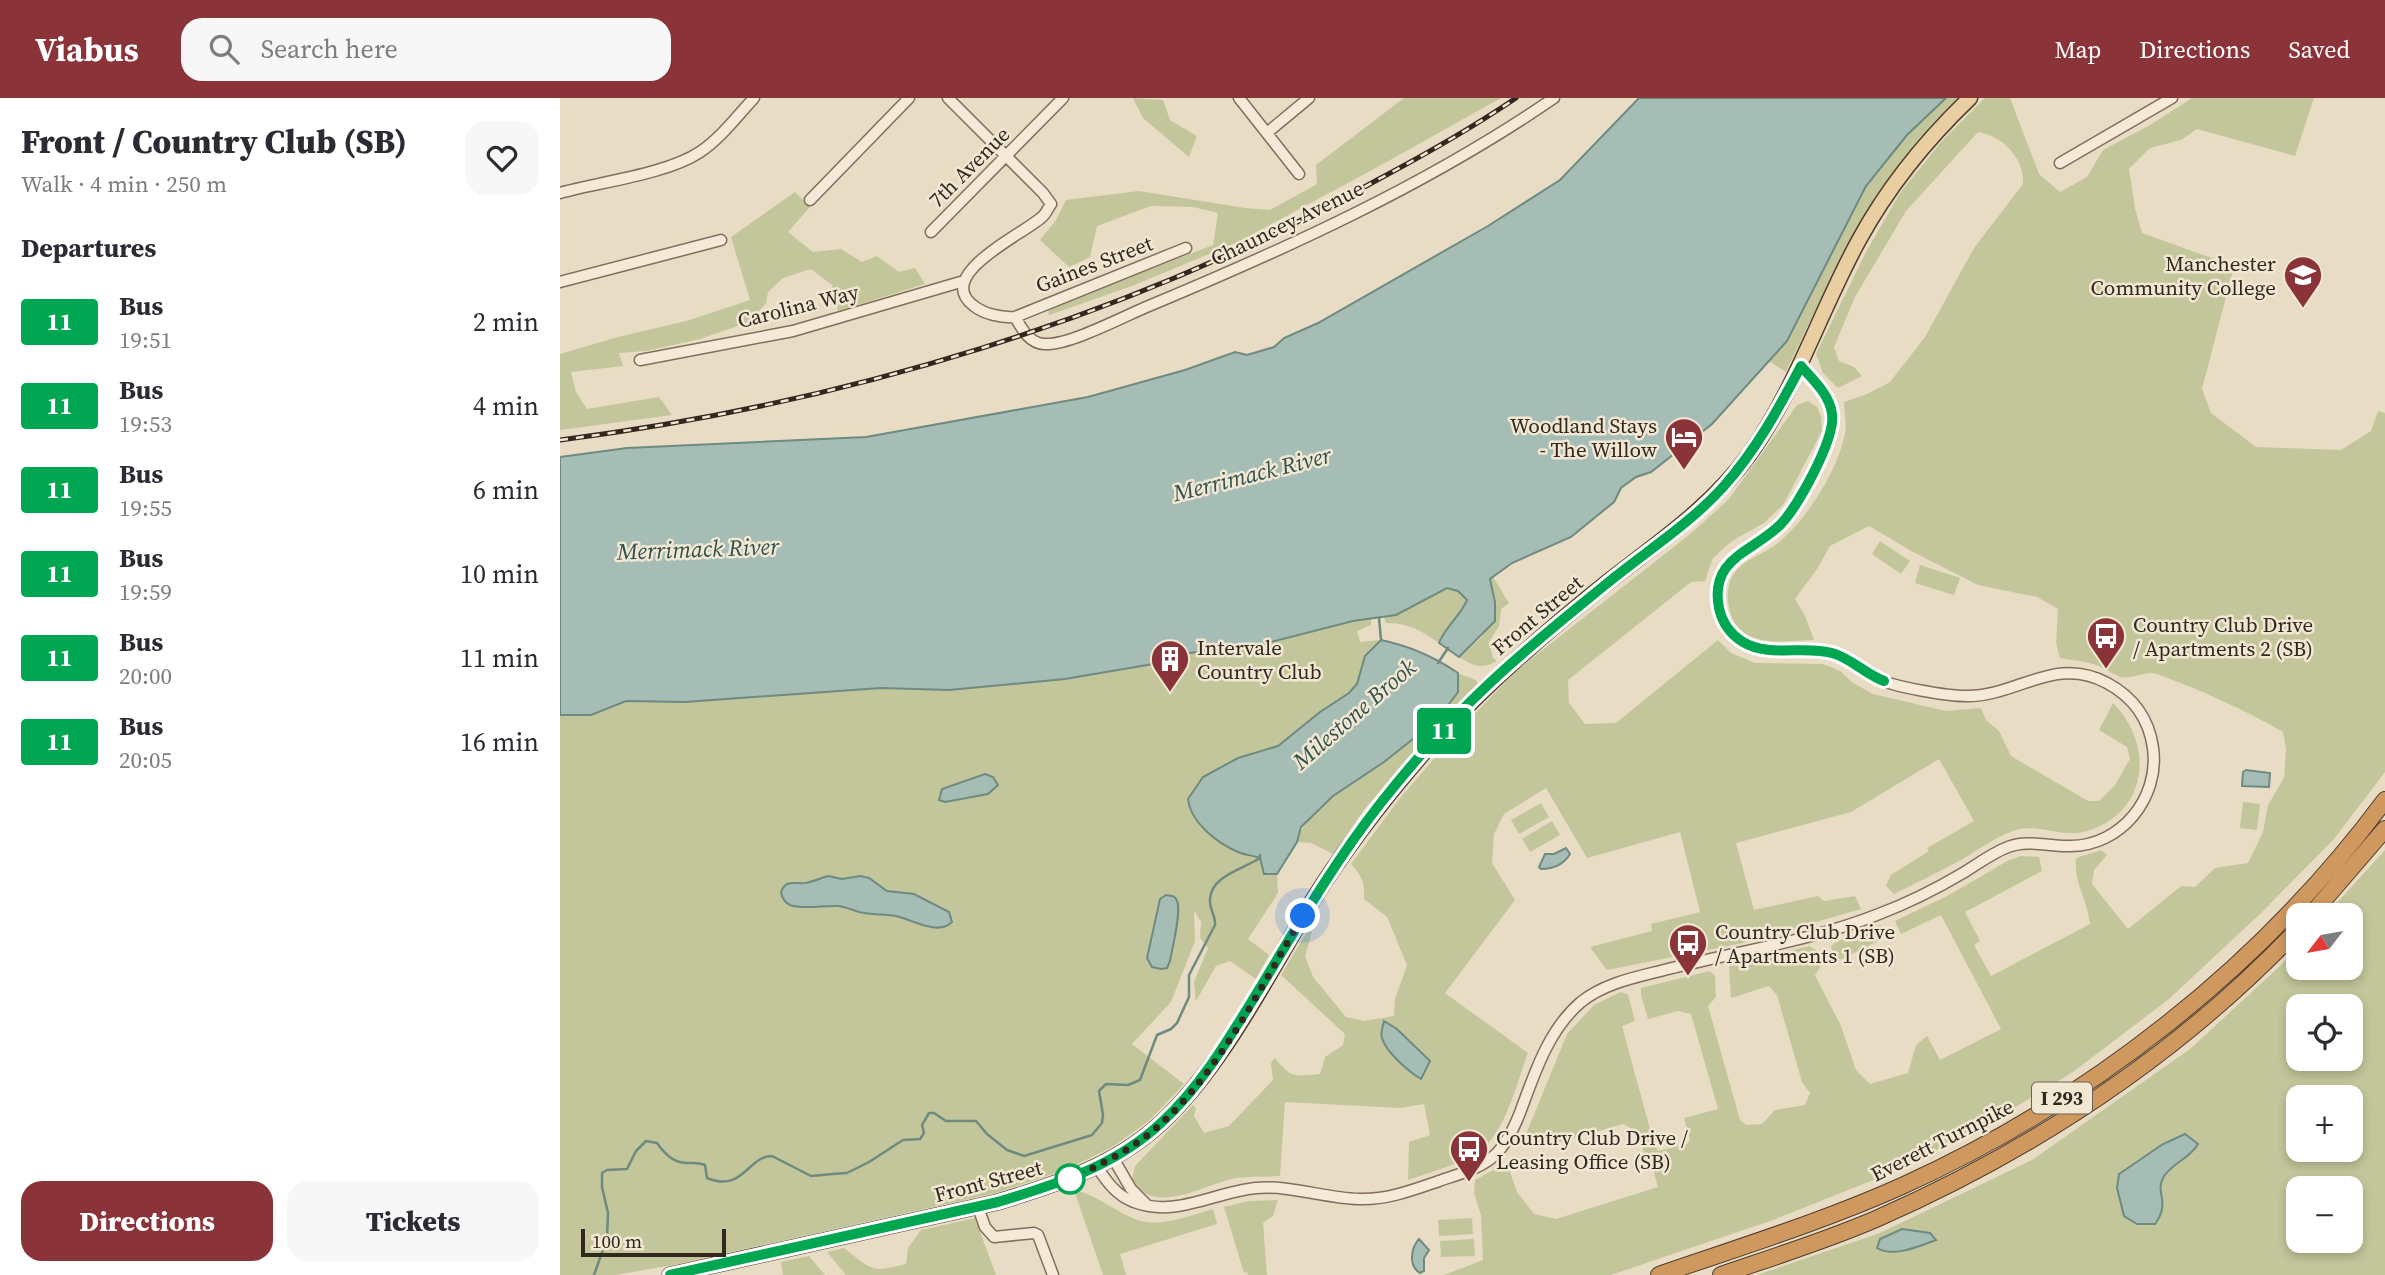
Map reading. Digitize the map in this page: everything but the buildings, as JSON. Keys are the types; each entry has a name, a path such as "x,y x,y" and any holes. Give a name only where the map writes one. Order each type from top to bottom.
{"highway":[{"name":"Everett Turnpike","path":"1659,1275 1797,1228 1902,1186 1983,1145 2062,1099 2164,1026 2241,959 2320,878 2385,800"},
{"path":"2321,903 2385,829"},
{"name":"Everett Turnpike","path":"1721,1275 1874,1219 1937,1191 2036,1137 2112,1088 2166,1047 2219,1004 2286,940"}],"main road":[{"name":"Front Street","path":"670,1275 978,1207 1050,1186 1113,1158 1162,1122 1194,1088 1233,1032 1347,849 1381,803 1426,751 1491,682 1713,497 1756,444 1801,366 1849,259 1871,219 1924,144 1970,98"}],"street":[{"path":"560,193 663,168 694,156 715,140 754,98"},
{"path":"810,200 909,98"},
{"path":"948,98 1044,193 1051,204 1044,216 974,264 964,281 964,290 972,305 996,316 1015,317"},
{"name":"7th Avenue","path":"930,232 1063,98"},
{"path":"1238,98 1300,174"},
{"path":"1268,132 1309,98"},
{"name":"Chauncey Avenue","path":"1015,317 1032,340 1043,344 1064,341 1208,282 1373,204 1452,162 1554,98"},
{"path":"2060,163 2172,98"},
{"path":"560,282 721,240"},
{"name":"Gaines Street","path":"1015,317 1186,248"},
{"name":"Carolina Way","path":"640,360 793,331 964,281"},
{"path":"1097,1167 1118,1193 1136,1203 1147,1205 1176,1207 1237,1191 1271,1187 1348,1199 1371,1199 1404,1193 1465,1172 1487,1161 1503,1146 1516,1124 1556,1031 1571,1012 1595,993 1643,976 1837,930 1928,892 2008,847 2031,843 2077,847 2090,844 2121,829 2137,813 2153,777 2153,745 2146,722 2134,703 2104,681 2081,674 2059,673 2001,691 1958,696 1884,681 1829,652 1753,647 1729,630 1721,615 1717,596 1726,568 1740,552 1772,532 1787,516 1800,498 1830,436 1832,414 1828,401 1801,366"},
{"path":"1113,1158 1131,1189 1147,1205"},
{"path":"978,1207 985,1227 994,1237 1034,1233 1038,1235 1053,1275"}],"green space":[{"path":"1133,98 1163,100 1170,120 1197,136 1189,157 1143,118"},
{"path":"1404,98 1501,98 1238,242 1132,286 1049,315 1048,309 1213,245 1218,213 1193,207 1151,206 1097,226 1090,257 1069,267 1040,240 1056,220 1066,200 1139,191 1270,210 1317,184 1316,165"},
{"path":"1946,98 1959,98 1930,127 1880,191 1839,261 1786,372 1769,361 1787,341 1866,186 1907,135"},
{"path":"1985,98 2010,98 2039,174 2060,192 2087,177 2103,150 2150,125 2192,98 2314,98 2295,156 2197,129 2181,140 2150,148 2129,169 2142,233 2234,266 2202,389 2211,413 2256,447 2341,450 2371,431 2378,411 2385,413 2385,772 2334,839 2260,914 2169,999 2073,1072 1983,1127 1886,1175 1773,1220 1611,1275 1444,1275 1483,1260 1481,1215 1474,1193 1475,1180 1501,1166 1509,1169 1517,1192 1534,1214 1556,1219 1658,1187 1650,1158 1645,1157 1638,1132 1623,1124 1540,1148 1524,1139 1567,1034 1594,1005 1621,992 1628,995 1635,1021 1622,1026 1654,1144 1658,1151 1687,1144 1690,1140 1684,1118 1718,1109 1691,1014 1678,1011 1648,1019 1641,988 1710,971 1715,976 1716,997 1708,1006 1740,1120 1746,1125 1762,1124 1775,1110 1805,1105 1810,1093 1802,1082 1777,995 1769,986 1731,998 1729,966 1809,946 1817,951 1822,964 1815,975 1841,1026 1856,1070 1870,1084 1908,1073 1916,1045 1927,1036 1940,1060 2001,1029 1941,915 1901,934 1895,921 1949,895 2009,860 2021,856 2039,857 2042,871 1965,912 1980,941 1974,945 1991,976 2090,924 2077,875 2076,858 2101,850 2107,855 2094,870 2092,884 2128,929 2181,886 2195,887 2215,868 2248,863 2263,832 2268,805 2284,778 2286,749 2283,732 2221,700 2157,674 2121,677 2099,666 2060,658 2056,643 2058,609 2037,597 1978,585 1869,526 1830,546 1795,599 1814,640 1775,641 1751,637 1734,621 1729,608 1729,585 1736,571 1786,536 1808,510 1827,480 1846,430 1844,402 1890,382 1925,337 1974,248 2023,184 2020,166 2011,150 1996,138 1978,132 1906,211 1855,297 1834,347 1839,361 1854,367 1862,376 1838,388 1823,373 1816,354 1866,252 1900,193 1941,142"},
{"path":"795,192 810,207 788,232 813,252 841,249 862,262 877,256 899,272 915,268 925,284 838,311 832,285 811,269 783,278 768,292 766,303 749,322 700,339 646,351 619,353 623,366 571,372 576,392 587,409 659,397 672,415 560,430 560,354 686,321 750,300 731,237"},
{"path":"1808,401 1817,407 1822,431 1783,505 1764,523 1732,541 1713,558 1705,581 1691,582 1568,680 1569,703 1585,724 1616,723 1718,640 1731,653 1755,663 1823,664 1840,671 1853,683 1873,694 1946,711 1981,708 1986,720 1999,731 2011,756 2088,801 2099,801 2115,785 2130,759 2127,747 2099,730 2113,703 2135,738 2139,757 2139,776 2133,794 2123,809 2107,822 2078,833 2031,828 2013,831 1894,894 1886,886 1891,875 1929,851 1927,848 1974,821 1939,759 1851,812 1736,843 1754,910 1818,896 1824,901 1855,896 1861,909 1743,943 1607,970 1590,947 1652,931 1651,924 1700,912 1680,832 1587,858 1546,788 1504,814 1494,834 1492,863 1515,900 1445,993 1528,1053 1505,1116 1492,1139 1484,1147 1458,1163 1408,1180 1409,1142 1430,1135 1424,1104 1400,1108 1285,1102 1280,1176 1236,1178 1166,1197 1153,1196 1141,1190 1132,1179 1135,1166 1193,1105 1196,1108 1194,1116 1204,1133 1229,1126 1273,1080 1271,1063 1275,1058 1285,1070 1294,1075 1320,1074 1325,1057 1343,1045 1345,1034 1281,975 1308,930 1312,932 1305,956 1313,977 1346,1017 1364,1021 1394,1016 1395,999 1407,965 1387,917 1364,899 1362,880 1351,864 1401,797 1461,728 1517,670 1689,535 1728,500 1797,405"},
{"path":"1880,541 1910,561 1901,574 1872,554"},
{"path":"1920,565 1960,578 1954,595 1915,583"},
{"path":"1493,577 1509,603 1501,609 1499,626 1489,642 1493,658 1497,661 1478,666 1459,657 1482,637 1495,602 1490,579"},
{"path":"1447,588 1458,591 1467,600 1439,643 1414,628 1386,623 1384,617 1396,615"},
{"name":"Intervale Country Club","path":"1371,619 1371,625 1357,631 1360,642 1381,640 1365,656 1357,684 1349,693 1320,712 1278,746 1193,790 1188,799 1190,810 1240,854 1260,858 1264,874 1277,874 1278,893 1248,939 1269,955 1256,979 1230,961 1216,966 1196,1001 1194,982 1208,948 1200,938 1201,922 1194,910 1195,941 1171,1002 1132,1044 1184,1084 1149,1121 1112,1147 1068,1169 996,1193 673,1265 616,1275 560,1275 560,715 591,715 626,701 685,702 881,688 949,690 1065,679 1159,663 1181,654"},
{"path":"1458,673 1476,680 1478,685 1367,806 1333,854 1311,843 1297,842 1311,816 1321,806 1393,755 1458,692"},
{"path":"2243,802 2260,804 2257,830 2240,828"},
{"path":"1541,803 1549,817 1519,834 1511,820"},
{"path":"1552,821 1560,835 1530,852 1522,839"},
{"path":"2385,850 2385,1275 1757,1275 1880,1233 2032,1160 2190,1049 2286,960 2286,980 2363,980 2363,903 2337,903","holes":["2186,1134 2193,1152 2166,1172 2160,1182"]},
{"path":"1880,925 1886,929 1880,940 1842,959 1834,960 1831,946"},
{"path":"1074,1190 1138,1220 1166,1222 1213,1209 1217,1224 1120,1254 1126,1275 1103,1275"},
{"path":"1278,1200 1273,1216 1263,1223 1267,1275 1248,1275 1247,1272 1244,1273 1224,1207 1249,1201"},
{"path":"975,1218 996,1275 846,1275 827,1252 844,1248 872,1268 894,1267 906,1264 908,1248 921,1230"},
{"path":"1472,1218 1473,1234 1439,1236 1438,1220"},
{"path":"1474,1239 1475,1256 1441,1257 1440,1241"},
{"path":"809,1256 825,1275 783,1275 781,1262"}],"water":[{"name":"Merrimack River","path":"1639,98 1946,98 1907,135 1866,186 1787,341 1712,424 1651,472 1636,477 1621,488 1614,502 1571,537 1512,563 1490,579 1495,602 1495,621 1459,657 1439,643 1467,600 1458,591 1447,588 1396,615 1353,621 1263,644 1181,654 1159,663 1065,679 949,690 881,688 685,702 626,701 591,715 560,715 560,457 627,448 866,437 1088,397 1185,370 1235,352 1247,355 1274,347 1284,338 1318,323 1488,226 1560,180"},
{"path":"1381,640 1421,652 1458,673 1458,692 1437,720 1384,762 1333,796 1301,827 1297,842 1277,874 1264,874 1260,858 1230,848 1206,831 1194,816 1188,799 1203,777 1238,758 1278,746 1320,712 1349,693 1357,684 1365,656"},
{"path":"2246,770 2270,773 2269,787 2242,786 2243,772"},
{"path":"985,774 993,777 998,785 988,794 945,802 939,800 942,789"},
{"path":"1566,848 1570,854 1561,863 1550,868 1539,867 1545,854 1554,854"},
{"path":"828,876 842,879 860,876 869,878 887,891 914,894 949,912 952,922 940,928 925,926 896,916 864,913 838,906 796,906 788,904 783,898 781,892 788,884"},
{"path":"1166,895 1175,898 1178,910 1170,961 1167,968 1161,969 1152,967 1147,958 1160,899"},
{"path":"1384,1021 1397,1029 1430,1061 1421,1079 1392,1055 1384,1043 1381,1032"},
{"path":"2185,1134 2198,1144 2163,1178 2162,1210 2155,1224 2137,1224 2124,1216 2117,1188 2119,1174 2163,1144"},
{"path":"1902,1229 1930,1233 1936,1240 1915,1248 1891,1252 1877,1248 1880,1239"},
{"path":"1419,1239 1429,1250 1424,1258 1424,1271 1420,1273 1412,1262 1414,1247"}],"waterway":[{"path":"1379,618 1381,640"},
{"name":"Milestone Brook","path":"1438,663 1448,648"},
{"name":"Milestone Brook","path":"594,1275 607,1238 608,1213 602,1173 607,1170 627,1169 636,1151 646,1141 657,1143 666,1154 677,1161 705,1165 707,1178 729,1181 757,1162 772,1156 811,1176 847,1173 903,1140 920,1139 924,1133 922,1125 929,1113 934,1113 946,1121 976,1121 1007,1150 1024,1156 1092,1135 1102,1123 1099,1091 1106,1084 1128,1085 1140,1080 1157,1035 1177,1023 1189,997 1189,975 1215,925 1210,903 1216,884 1260,858 1260,855"}],"railway":[{"path":"560,440 772,404 878,378 982,348 1085,313 1284,229 1431,150 1516,98"}],"bus line":[{"name":"11","path":"670,1275 998,1202 1073,1178 1113,1158 1148,1134 1194,1088 1221,1051 1316,896 1381,803 1453,720 1491,682 1713,497 1756,444 1801,366 1828,401 1833,425 1830,436 1800,498 1781,524 1740,552 1726,568 1717,596 1721,615 1735,636 1753,647 1829,652 1884,681"}],"place":[{"name":"Manchester Community College","path":"2303,309"},
{"name":"Woodland Stays - The Willow","path":"1684,471"},
{"name":"Country Club Drive / Apartments 2 (SB)","path":"2106,670"},
{"name":"Intervale Country Club","path":"1170,693"},
{"name":"Country Club Drive / Apartments 1 (SB)","path":"1688,977"},
{"name":"Country Club Drive / Leasing Office (SB)","path":"1469,1183"}],"route":[{"path":"1070,1179 1113,1158 1148,1134 1194,1088 1221,1051 1303,916"}]}
